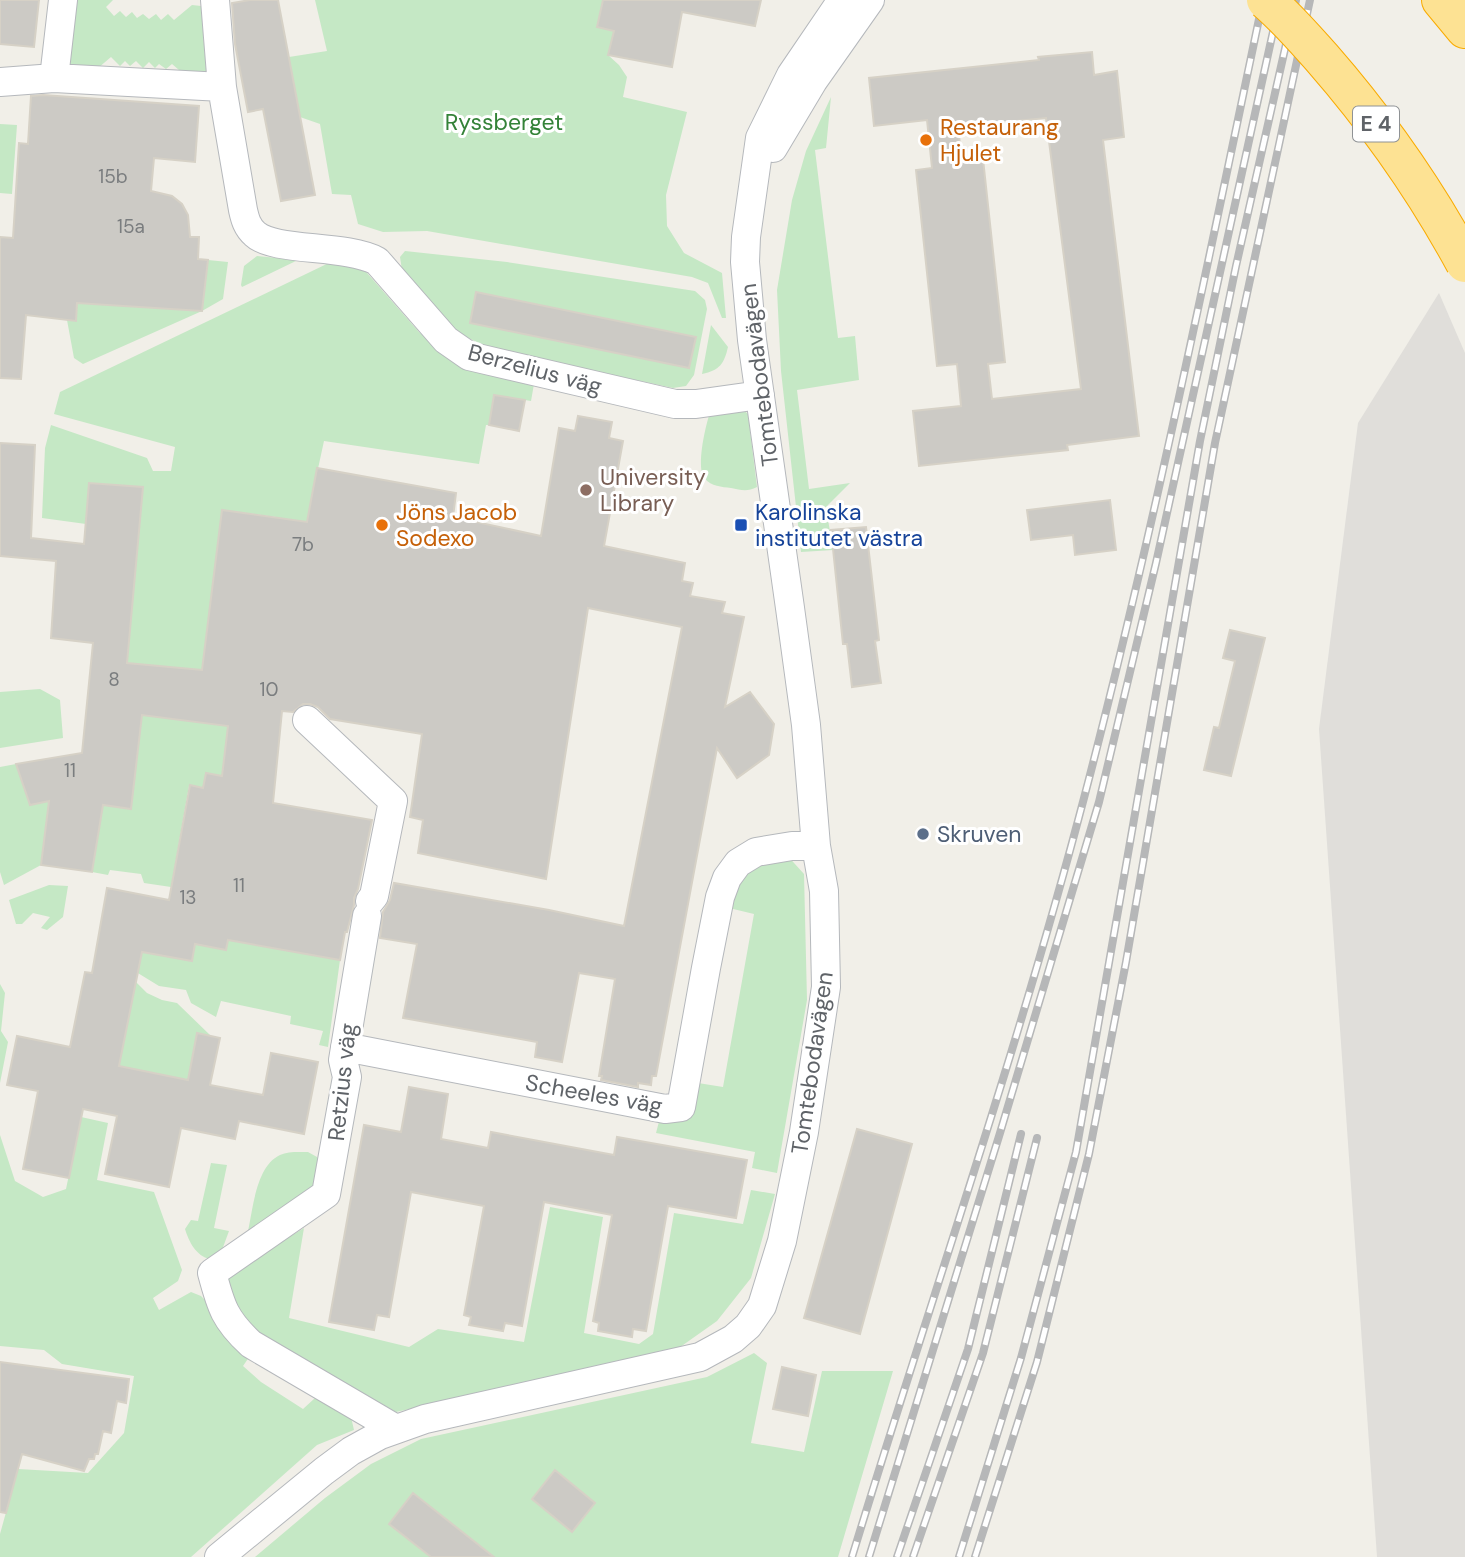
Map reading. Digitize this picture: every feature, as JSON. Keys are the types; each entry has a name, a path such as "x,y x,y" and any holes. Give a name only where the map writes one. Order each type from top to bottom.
{"highway":[{"name":"E 4","path":"1266,0 1294,26 1368,112 1442,221 1465,263"},
{"path":"1441,0 1465,29"}],"street":[{"path":"54,78 63,0"},
{"name":"Berzelius väg","path":"211,0 222,87 246,222 254,234 267,242 341,250 364,254 377,261 446,340 469,356 675,404 696,404 760,395"},
{"name":"Tomtebodavägen","path":"219,1557 351,1451 396,1429 425,1419 701,1357 733,1339 748,1326 762,1306 782,1241 804,1132 826,987 826,942 824,891 816,846 806,725 760,395 745,262 746,237 760,138 791,75 842,0"},
{"name":"Tomtebodavägen","path":"750,206 773,149 813,81 870,0"},
{"path":"0,82 54,78 222,87"},
{"name":"Retzius väg","path":"307,720 393,801 374,896 368,909 343,1060 347,1077 326,1194 212,1273 218,1296 231,1325 251,1344 396,1429"},
{"name":"Scheeles väg","path":"345,1047 665,1110 681,1107 720,897 727,878 738,863 756,852 792,846 816,846"}],"shaded area":[{"path":"1439,293 1465,353 1465,1557 1377,1557 1319,729 1358,423"}],"green space":[{"path":"73,0 113,0 106,7 114,16 120,11 126,17 132,12 137,18 143,14 149,19 156,14 161,20 168,14 174,20 192,5 201,6 207,82 169,79 179,70 172,64 166,69 159,64 155,68 149,62 143,68 136,61 130,66 125,61 120,66 111,57 91,74 68,72"},
{"name":"Ryssberget","path":"315,0 603,0 614,31 608,55 627,77 623,97 687,112 666,195 667,226 684,253 722,273 726,318 722,318 708,283 692,277 427,231 383,232 358,224 351,195 332,194 320,124 300,117 289,57 327,51"},
{"path":"831,97 826,148 815,150 838,338 855,336 859,380 797,390 809,489 850,483 826,507 833,550 801,552 781,371 777,290 792,200 806,151"},
{"path":"0,124 17,125 12,194 0,193"},
{"path":"405,251 507,262 695,291 705,300 707,309 694,375 686,386 673,388 492,349 453,328 402,270 400,257"},
{"path":"257,256 298,260 242,287 244,266"},
{"path":"208,260 228,262 223,299 202,311"},
{"path":"335,260 360,265 419,332 455,361 534,384 531,401 494,395 479,464 324,441 309,510 281,673 258,670 276,517 223,510 202,670 125,663 142,488 89,483 86,524 42,518 45,448 51,425 147,458 153,471 171,471 175,447 54,414 60,392"},
{"path":"77,303 202,311 83,364 74,358 67,320"},
{"path":"711,325 728,347 720,365 702,374"},
{"path":"740,407 748,414 757,487 747,490 710,483 702,474 701,466 704,435 711,410"},
{"path":"40,689 60,700 63,738 0,748 0,692"},
{"path":"230,708 222,776 206,773 203,788 189,786 171,887 144,883 141,874 110,870 108,875 92,872 103,805 131,808 142,715 210,724"},
{"path":"16,764 30,805 49,801 41,865 4,885 0,872 0,767"},
{"path":"785,853 804,874 807,1000 777,1173 752,1168 755,1152 656,1133 661,1114 698,1083 723,1087 754,914 729,908 745,868"},
{"path":"49,885 68,886 63,917 47,930 41,928 50,917 33,913 22,924 16,924 9,900"},
{"path":"228,940 340,960 328,1047 319,1045 323,1031 290,1024 291,1016 221,1001 216,1017 191,1003 186,990 159,986 97,944 192,961 195,944 226,950"},
{"path":"136,982 147,993 177,1003 211,1036 197,1033 188,1080 119,1066"},
{"path":"0,984 5,993 1,1031 8,1042 0,1083"},
{"path":"81,1117 108,1123 97,1180 154,1192 182,1270 178,1281 153,1298 159,1310 191,1292 201,1296 254,1350 243,1366 261,1382 303,1409 327,1387 351,1417 354,1430 317,1445 191,1557 0,1557 0,1534 18,1469 88,1473 124,1433 134,1376 62,1364 44,1350 0,1346 0,1135 15,1181 43,1197 66,1189"},
{"path":"308,1152 317,1157 321,1166 312,1191 248,1231 257,1189 266,1168 280,1155"},
{"path":"211,1163 227,1165 214,1228 229,1231 222,1250 210,1259 194,1248 185,1229 191,1220 198,1221"},
{"path":"751,1190 775,1194 751,1278 717,1321 676,1350 396,1412 261,1336 237,1317 226,1275 304,1228 289,1318 409,1347 438,1329 524,1342 550,1207 603,1217 584,1333 639,1344 653,1334 674,1213 743,1224"},
{"path":"754,1353 767,1363 751,1443 804,1452 822,1371 893,1371 838,1557 255,1557 325,1498 371,1464 421,1439 707,1377"}],"building":[{"path":"0,0 39,0 34,47 0,44"},
{"path":"278,0 315,195 281,201 263,109 248,112 235,44 232,3"},
{"path":"603,0 761,0 755,26 682,12 672,67 608,55 614,31 597,27"},
{"path":"1092,52 1094,75 1117,71 1124,137 1103,140 1139,436 1067,445 1068,450 919,466 913,411 961,406 957,364 937,366 916,170 932,168 927,120 874,126 869,78 1039,60 1038,57","holes":["1046,118 1081,389 992,399 988,364 1005,362 983,159 962,161 958,127"]},
{"path":"31,96 199,106 195,162 154,158 151,191 172,196 182,204 188,215 190,237 199,237 198,259 208,260 202,311 77,303 76,321 26,315 21,379 0,378 0,237 13,238 19,143 28,144"},
{"path":"476,292 696,337 689,368 470,323"},
{"path":"494,395 525,400 519,431 489,425"},
{"path":"578,416 612,422 609,438 623,441 604,546 685,563 682,581 693,583 690,596 725,602 722,613 744,617 725,707 750,692 774,724 769,755 737,778 717,748 656,1076 652,1076 651,1085 638,1083 638,1087 601,1080 602,1076 599,1076 615,979 579,973 562,1062 535,1057 537,1042 403,1018 417,944 380,938 383,912 390,900 394,883 624,926 682,627 588,608 546,879 418,853 423,820 410,817 422,734 330,719 318,707 303,704 293,712 282,711 273,803 372,820 340,960 228,940 226,950 195,944 192,961 142,952 119,1066 188,1080 197,1033 220,1038 210,1085 263,1095 271,1053 318,1062 304,1134 239,1121 235,1139 181,1128 169,1187 105,1174 117,1116 83,1109 69,1178 23,1169 38,1091 7,1085 17,1036 70,1047 85,972 92,973 107,888 169,900 190,785 203,788 206,773 222,776 228,726 142,715 131,809 103,805 92,872 41,865 49,801 30,805 16,764 82,753 93,643 51,638 56,561 0,556 0,443 35,445 31,538 84,544 89,483 143,487 127,663 202,670 222,510 307,522 317,468 456,493 453,517 541,536 559,428 575,431"},
{"path":"1110,500 1116,550 1075,555 1073,535 1031,540 1027,510"},
{"path":"866,527 879,640 875,641 881,683 852,687 847,644 843,644 831,530"},
{"path":"1230,630 1265,638 1231,776 1204,770 1214,727 1219,728 1235,661 1223,658"},
{"path":"409,1087 448,1094 441,1139 488,1148 491,1132 614,1155 617,1137 747,1160 736,1218 668,1206 646,1331 633,1329 632,1337 598,1331 599,1323 593,1321 612,1215 544,1202 522,1326 505,1323 503,1331 469,1325 471,1317 464,1315 484,1206 411,1192 389,1317 377,1315 374,1330 329,1322 364,1125 401,1132"},
{"path":"857,1129 912,1144 860,1334 804,1318"},
{"path":"0,1362 129,1379 126,1403 117,1401 111,1433 103,1431 98,1454 95,1454 94,1459 89,1459 84,1471 22,1454 6,1513 0,1512"},
{"path":"782,1367 816,1375 808,1416 773,1409"},
{"path":"555,1470 595,1503 572,1532 532,1499"},
{"path":"413,1493 494,1557 431,1557 389,1524"}],"railway":[{"path":"852,1557 1001,1084 1084,798 1156,500 1263,0"},
{"path":"869,1557 1099,802 1156,563 1280,0"},
{"path":"959,1557 1021,1358 1076,1152 1200,441 1296,0"},
{"path":"975,1557 1037,1362 1089,1154 1126,962 1215,443 1310,0"},
{"path":"897,1557 968,1349 1021,1134"},
{"path":"913,1557 983,1353 1037,1138"}],"place":[{"name":"Restaurang Hjulet","path":"926,140"},
{"name":"University Library","path":"586,490"},
{"name":"Jöns Jacob Sodexo","path":"382,525"},
{"name":"Karolinska institutet västra","path":"741,525"},
{"name":"Skruven","path":"923,834"}]}
